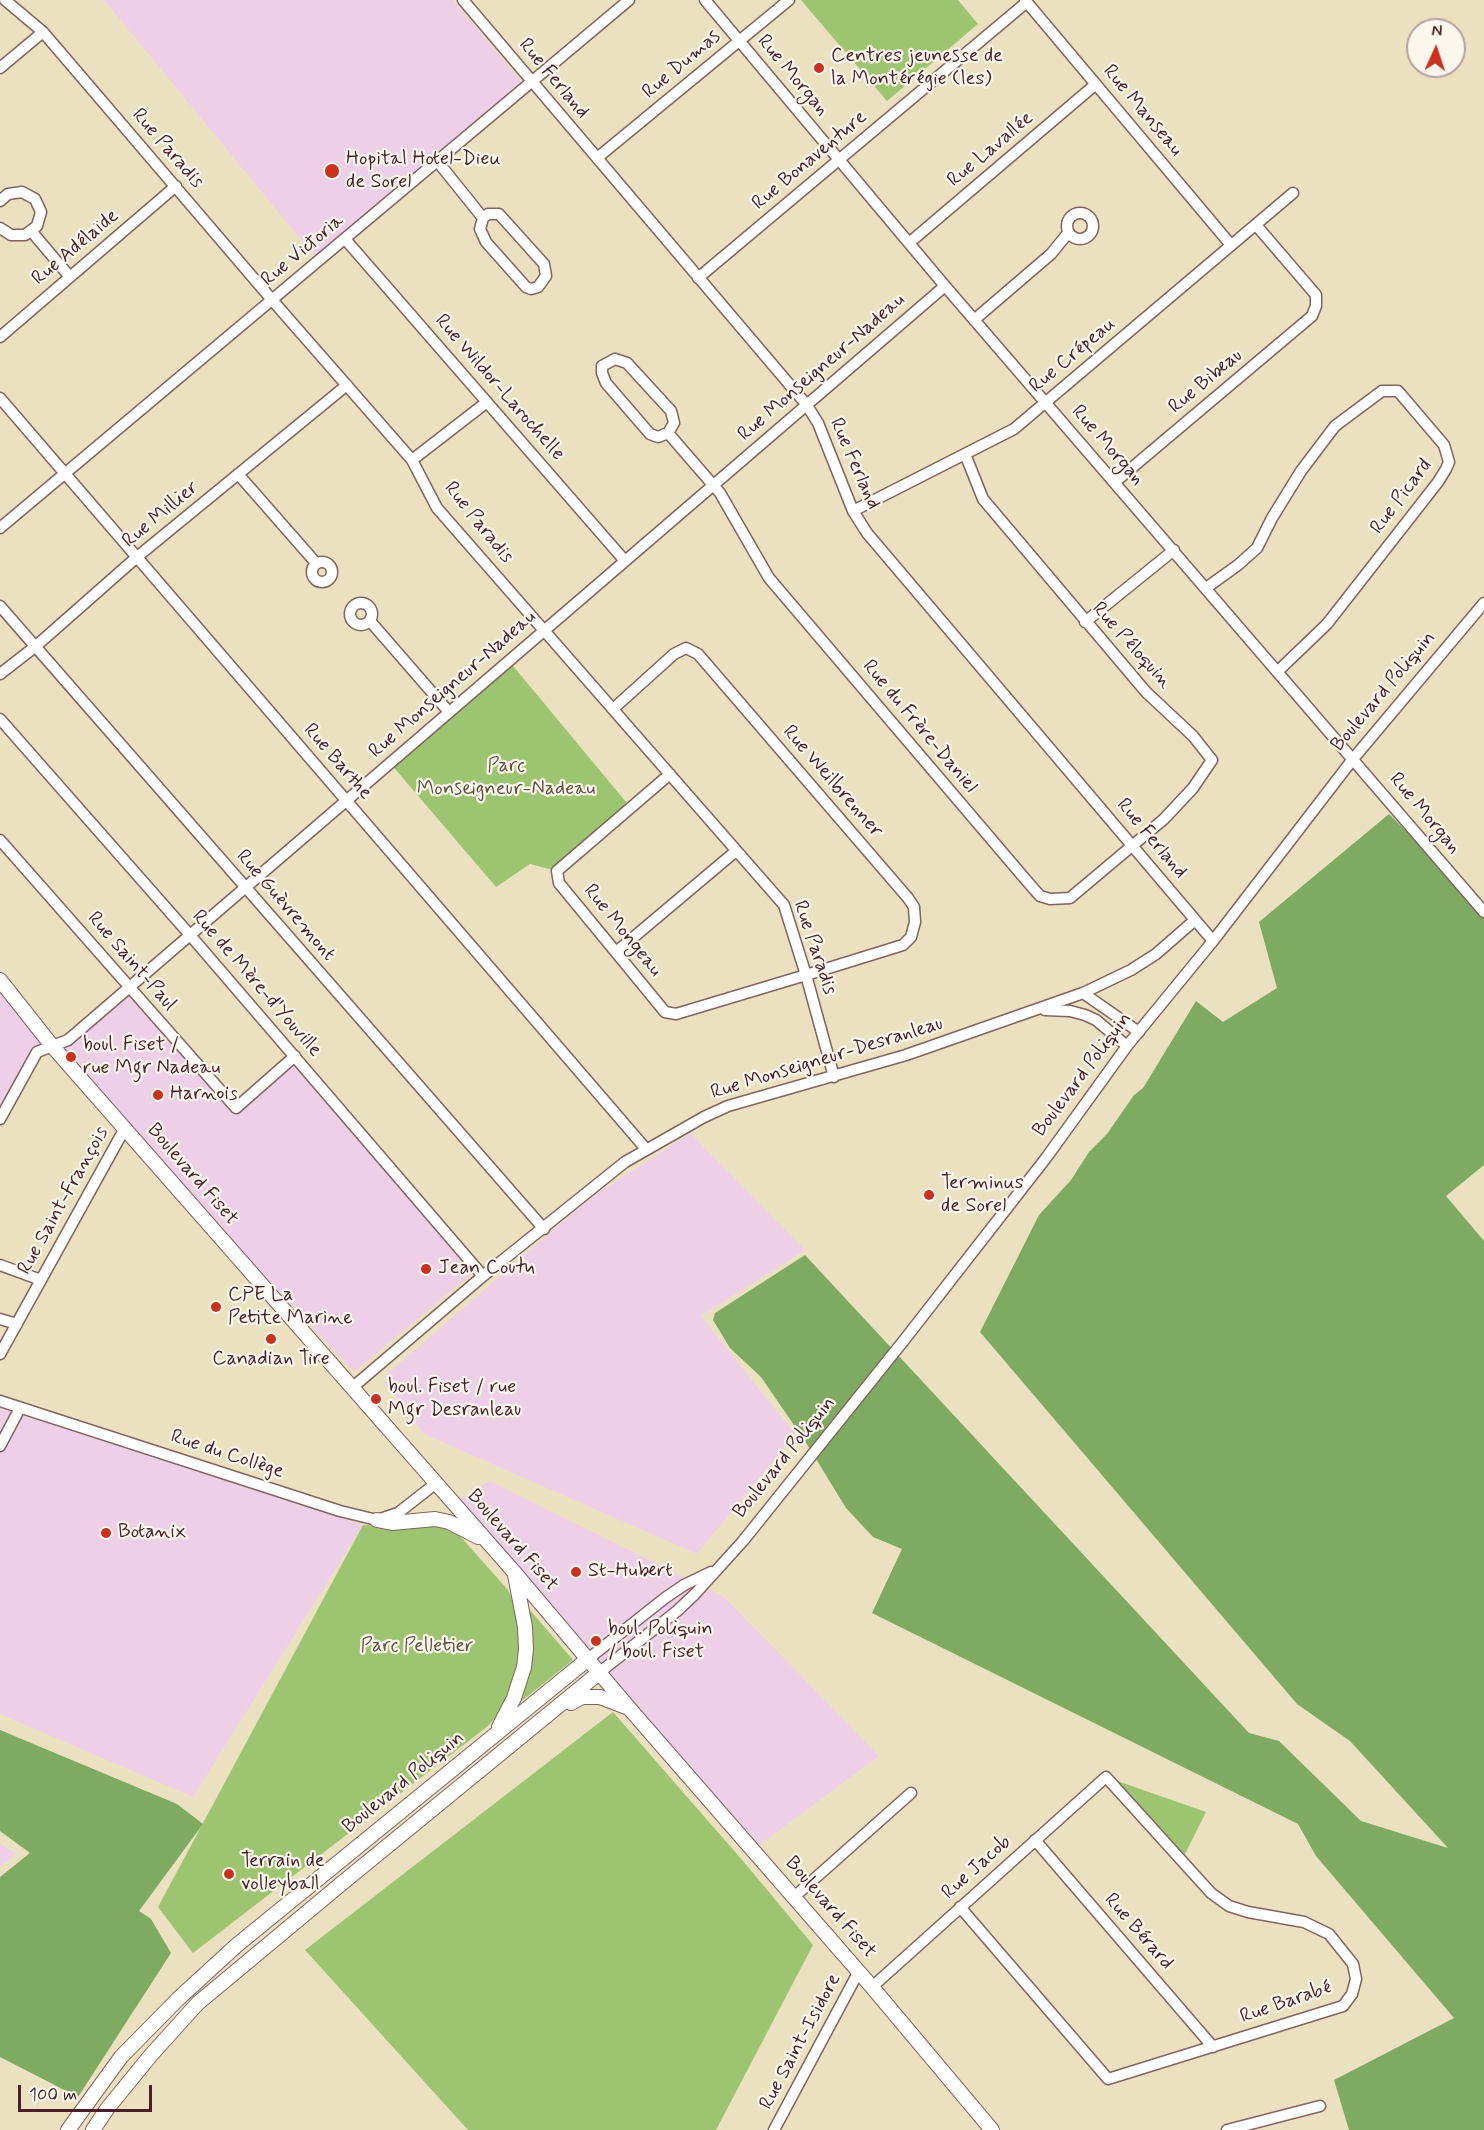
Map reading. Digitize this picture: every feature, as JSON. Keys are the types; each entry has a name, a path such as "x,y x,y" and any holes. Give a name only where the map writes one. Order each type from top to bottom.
{"main road":[{"name":"Boulevard Fiset","path":"0,980 53,1047 515,1573 628,1708 859,1971 992,2130"},
{"path":"377,1520 392,1523 435,1520 449,1522 487,1542"},
{"path":"496,1732 514,1698 524,1667 525,1627 515,1573"},
{"name":"Boulevard Poliquin","path":"68,2130 121,2057 178,1999 237,1946 588,1659"},
{"name":"Boulevard Poliquin","path":"93,2130 151,2055 198,2003 600,1672"},
{"path":"545,1717 582,1697 600,1697 628,1708"}],"street":[{"name":"Rue Paradis","path":"5,0 43,32 412,460 437,508 784,906 834,1077"},
{"name":"Rue Ferland","path":"463,0 806,404 818,423 853,511 872,538 1213,941"},
{"name":"Rue Victoria","path":"0,528 629,0"},
{"name":"Rue Morgan","path":"705,0 974,320 1484,912"},
{"name":"Rue Dumas","path":"597,158 789,0"},
{"name":"Rue Manseau","path":"1026,1 1232,245"},
{"name":"Rue Bonaventure","path":"698,278 1026,1"},
{"path":"0,68 43,32"},
{"name":"Rue Lavallée","path":"909,243 1096,84"},
{"path":"438,162 483,218"},
{"name":"Rue Adélaïde","path":"0,337 176,186"},
{"path":"0,201 8,194 15,192 29,194 35,199 41,212 40,220 32,232 18,237 10,236 0,228"},
{"name":"Rue Crépeau","path":"853,511 1014,429 1293,194"},
{"path":"488,214 499,214 544,264 546,276 538,287 531,290 526,287 486,242 480,229 483,218 488,214"},
{"name":"Rue Bibeau","path":"1115,482 1312,316 1316,306 1316,295 1256,225"},
{"path":"32,232 70,277"},
{"path":"974,320 1051,254 1068,233"},
{"name":"Rue Wildor-Larochelle","path":"345,239 625,561"},
{"name":"Rue Monseigneur-Nadeau","path":"0,1119 37,1052 68,1040 945,286"},
{"path":"615,359 627,363 671,411 674,423 668,433 658,437 650,434 643,427 606,382 602,366 615,359"},
{"name":"Rue Millier","path":"0,674 36,646 137,557 347,385"},
{"name":"Rue Picard","path":"1206,588 1257,548 1301,471 1317,447 1339,422 1382,391 1398,391 1444,445 1449,462 1438,482 1327,624 1278,671"},
{"name":"Rue Barthe","path":"0,398 646,1149"},
{"path":"412,460 487,402"},
{"name":"Rue du Frère-Daniel","path":"668,433 713,486 746,535 769,578 1040,897 1070,898 1133,847"},
{"name":"Rue Péloquin","path":"964,454 983,499 1146,692 1201,744 1212,760 1193,788 1171,813 1133,847"},
{"path":"238,474 316,563"},
{"path":"1085,622 1174,550"},
{"name":"Boulevard Poliquin","path":"600,1672 677,1611 743,1541 905,1339 1046,1158 1127,1047 1213,941 1353,759 1484,603"},
{"name":"Rue Guèvremont","path":"0,606 544,1229"},
{"path":"370,621 449,712"},
{"name":"Rue Weilbrenner","path":"613,709 674,654 686,648 698,654 908,898 914,907 915,922 911,936 903,945 806,975"},
{"name":"Rue de Mère-d'Youville","path":"0,718 295,1056 483,1276"},
{"name":"Rue Mongeau","path":"670,774 557,872 559,883 665,1012 676,1014 806,975"},
{"name":"Rue Saint-Paul","path":"0,840 236,1108 295,1056"},
{"path":"616,952 736,850"},
{"name":"Rue Monseigneur-Desranleau","path":"353,1387 483,1276 625,1162 646,1149 728,1106 906,1055 1083,993 1131,970 1156,954 1195,920"},
{"path":"1083,993 1096,1020"},
{"path":"1083,993 1139,1032"},
{"path":"1039,1010 1070,1011 1096,1020 1127,1047"},
{"name":"Rue Saint-François","path":"0,1354 125,1128"},
{"path":"0,1266 41,1280"},
{"path":"0,1319 17,1324"},
{"name":"Rue du Collège","path":"0,1401 354,1515 377,1520"},
{"path":"0,1446 20,1408"},
{"path":"377,1520 398,1513 435,1484"},
{"name":"Boulevard Poliquin","path":"588,1659 665,1598 684,1585 714,1571"},
{"name":"Rue Jacob","path":"872,1987 1106,1777"},
{"name":"Rue Barabé","path":"960,1907 1108,2079 1343,2006 1352,1994 1356,1979 1353,1964 1329,1935 1304,1922 1248,1912 1229,1906 1211,1893 1106,1777"},
{"path":"794,1897 911,1793"},
{"name":"Rue Bérard","path":"1035,1840 1213,2047"},
{"name":"Rue Saint-Isidore","path":"774,2130 859,1971"},
{"path":"1227,2130 1320,2106"}],"shaded area":[{"name":"Hopital Hotel-Dieu de Sorel","path":"104,0 453,0 523,84 316,258"},
{"path":"0,985 53,1047 37,1053 0,1119"},
{"path":"129,987 236,1108 295,1056 471,1274 354,1372 53,1047"},
{"path":"690,1133 805,1250 701,1316 795,1434 697,1554 424,1434 385,1384 387,1374 589,1199"},
{"path":"0,1403 363,1525 193,1797 0,1714"},
{"path":"490,1481 724,1597 879,1756 758,1846 457,1501"},
{"path":"0,1843 16,1854 0,1867"}],"green space":[{"path":"801,0 958,0 978,24 887,101"},
{"name":"Parc Monseigneur-Nadeau","path":"509,661 631,808 557,871 530,864 496,887 390,763"},
{"path":"1389,814 1484,909 1484,1165 1446,1196 1484,1241 1484,2130 1349,2130 1334,2080 1454,2018 1316,1856 1298,1824 872,1613 902,1549 873,1537 846,1508 805,1441 761,1377 730,1348 713,1320 715,1313 805,1255 1249,1733 1279,1741 1361,1821 1448,1848 1350,1741 1297,1704 980,1332 1039,1215 1071,1180 1089,1152 1107,1134 1134,1095 1143,1088 1196,1001 1223,1022 1277,988 1259,922"},
{"name":"Parc Pelletier","path":"363,1525 452,1527 508,1590 522,1618 524,1650 507,1704 488,1726 193,1953 158,1907"},
{"path":"523,1602 573,1660 514,1707"},
{"path":"613,1712 813,1945 716,2130 468,2130 305,1950"},
{"path":"0,1730 177,1804 203,1824 139,1911 151,1919 171,1953 78,2097 0,2057 0,1877 30,1853 0,1831"},
{"path":"1106,1777 1206,1812 1182,1860"}],"place":[{"name":"Centres jeunesse de la Montérégie (les)","path":"819,68"},
{"name":"Hopital Hotel-Dieu de Sorel","path":"332,171"},
{"name":"boul. Fiset / rue Mgr Nadeau","path":"71,1057"},
{"name":"Harnois","path":"158,1095"},
{"name":"Terminus de Sorel","path":"929,1195"},
{"name":"Jean Coutu","path":"426,1269"},
{"name":"CPE La Petite Marine","path":"216,1307"},
{"name":"Canadian Tire","path":"271,1339"},
{"name":"boul. Fiset / rue Mgr Desranleau","path":"376,1399"},
{"name":"Botanix","path":"106,1533"},
{"name":"St-Hubert","path":"576,1572"},
{"name":"boul. Poliquin / boul. Fiset","path":"596,1641"},
{"name":"Terrain de volleyball","path":"229,1874"}]}
